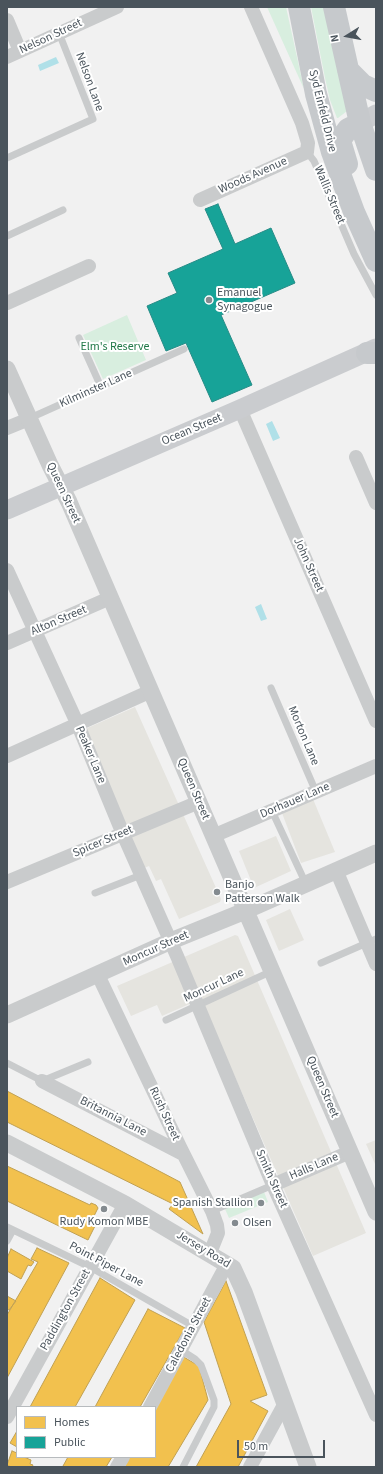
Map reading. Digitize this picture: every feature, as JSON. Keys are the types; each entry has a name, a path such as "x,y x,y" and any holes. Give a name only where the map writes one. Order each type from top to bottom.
{"main road":[{"name":"Syd Einfeld Drive","path":"299,7 324,126 338,171 354,212 376,261"},
{"path":"334,7 348,70 368,118 376,170"},
{"path":"348,70 363,84 376,91"},
{"path":"354,212 351,177 341,144 341,139 348,129 368,118"},
{"name":"Ocean Street","path":"7,510 373,351"}],"street":[{"name":"Nelson Street","path":"7,57 116,7"},
{"name":"Wallis Street","path":"251,7 302,123 308,143 307,152"},
{"path":"7,20 20,51"},
{"name":"Woods Avenue","path":"200,200 307,152"},
{"path":"7,303 89,266"},
{"name":"Queen Street","path":"7,369 50,465 62,486 350,1152 371,1185 376,1212"},
{"name":"John Street","path":"240,409 376,721"},
{"name":"Kilminster Lane","path":"7,428 29,419"},
{"path":"356,457 376,503"},
{"name":"Peaker Lane","path":"7,570 78,725 123,834 171,942"},
{"name":"Alton Street","path":"7,643 110,598"},
{"path":"7,756 151,691"},
{"name":"Dorhauer Lane","path":"213,836 376,766"},
{"name":"Spicer Street","path":"7,882 199,802"},
{"name":"Moncur Street","path":"7,1015 376,853"},
{"path":"336,870 372,941 376,964"},
{"name":"Smith Street","path":"171,942 273,1184 376,1415"},
{"name":"Rush Street","path":"98,975 183,1154 212,1211 218,1233 215,1244 210,1253"},
{"name":"Britannia Lane","path":"42,1081 183,1154"},
{"name":"Jersey Road","path":"7,1143 125,1204 233,1268 236,1272 286,1403 308,1467"},
{"name":"Halls Lane","path":"273,1184 350,1152"},
{"name":"Paddington Street","path":"7,1417 125,1204"},
{"name":"Caledonia Street","path":"151,1406 227,1264"},
{"path":"250,1467 286,1403"},
{"path":"117,1467 122,1458"}],"lane":[{"name":"Nelson Lane","path":"7,158 93,119 59,33"},
{"name":"Wallis Street","path":"307,152 314,160 354,254 376,295"},
{"path":"7,236 63,210"},
{"path":"79,338 101,387"},
{"name":"Kilminster Lane","path":"29,419 184,349"},
{"name":"Morton Lane","path":"271,688 316,792"},
{"path":"272,811 306,884"},
{"path":"95,893 142,875"},
{"path":"322,963 372,941"},
{"name":"Moncur Lane","path":"166,1020 272,971"},
{"path":"42,1081 88,1062"},
{"name":"Britannia Lane","path":"7,1063 42,1081"},
{"name":"Halls Lane","path":"212,1211 273,1184"},
{"path":"7,1241 10,1229"},
{"name":"Point Piper Lane","path":"10,1229 90,1267 193,1326"},
{"path":"181,1350 196,1359 201,1365 214,1400 214,1407 182,1467"}],"shaded area":[{"path":"135,707 221,899 220,902 179,919 161,879 156,881 149,866 144,868 83,730"},
{"path":"313,799 335,852 301,863 282,813"},
{"path":"276,836 291,871 254,888 239,851"},
{"path":"290,909 304,940 279,951 266,920"},
{"path":"235,935 238,936 366,1233 313,1256 201,999 162,1016 157,1005 131,1016 117,986"},
{"path":"376,1140 376,1164 375,1164 366,1144"}],"green space":[{"path":"267,7 286,7 304,89"},
{"path":"311,7 324,7 347,111 338,118 330,100"},
{"name":"Elm's Reserve","path":"127,315 146,360 103,379 83,335"},
{"path":"264,1192 268,1202 229,1218 225,1209"}],"water":[{"path":"56,57 59,63 40,71 38,65"},
{"path":"272,421 280,438 273,441 266,424"},
{"path":"261,604 267,619 261,621 255,607"}],"building: Homes":[{"path":"7,1091 180,1182 203,1234 169,1209 173,1204 7,1122"},
{"path":"7,1166 90,1205 91,1203 96,1205 98,1208 91,1222 96,1224 88,1240 7,1201"},
{"path":"37,1248 69,1263 7,1378 7,1315 38,1262 31,1259"},
{"path":"11,1249 34,1262 31,1266 28,1265 21,1279 7,1271 7,1258"},
{"path":"100,1278 135,1300 76,1406 31,1406"},
{"path":"226,1281 267,1395 250,1401 268,1411 238,1467 196,1467 231,1404 204,1322"},
{"path":"7,1296 16,1301 9,1310 7,1309"},
{"path":"148,1309 185,1328 141,1406 96,1406"},
{"path":"182,1356 199,1366 208,1400 168,1467 122,1467 127,1458 156,1458 156,1406"},
{"path":"16,1433 16,1446 10,1443"},
{"path":"12,1451 16,1453 16,1458 26,1458 31,1460 30,1464 33,1465 32,1467 11,1467 7,1465"},
{"path":"67,1458 111,1458 106,1467 63,1466"}],"building: Public":[{"name":"Emanuel Synagogue","path":"218,204 235,244 271,228 295,283 221,315 252,385 212,402 186,343 166,351 147,306 177,293 168,273 223,249 205,209"}],"place":[{"name":"Emanuel Synagogue","path":"209,300"},
{"name":"Banjo Patterson Walk","path":"217,892"},
{"name":"Spanish Stallion","path":"261,1203"},
{"name":"Rudy Komon MBE","path":"104,1209"},
{"name":"Olsen","path":"235,1223"}]}
